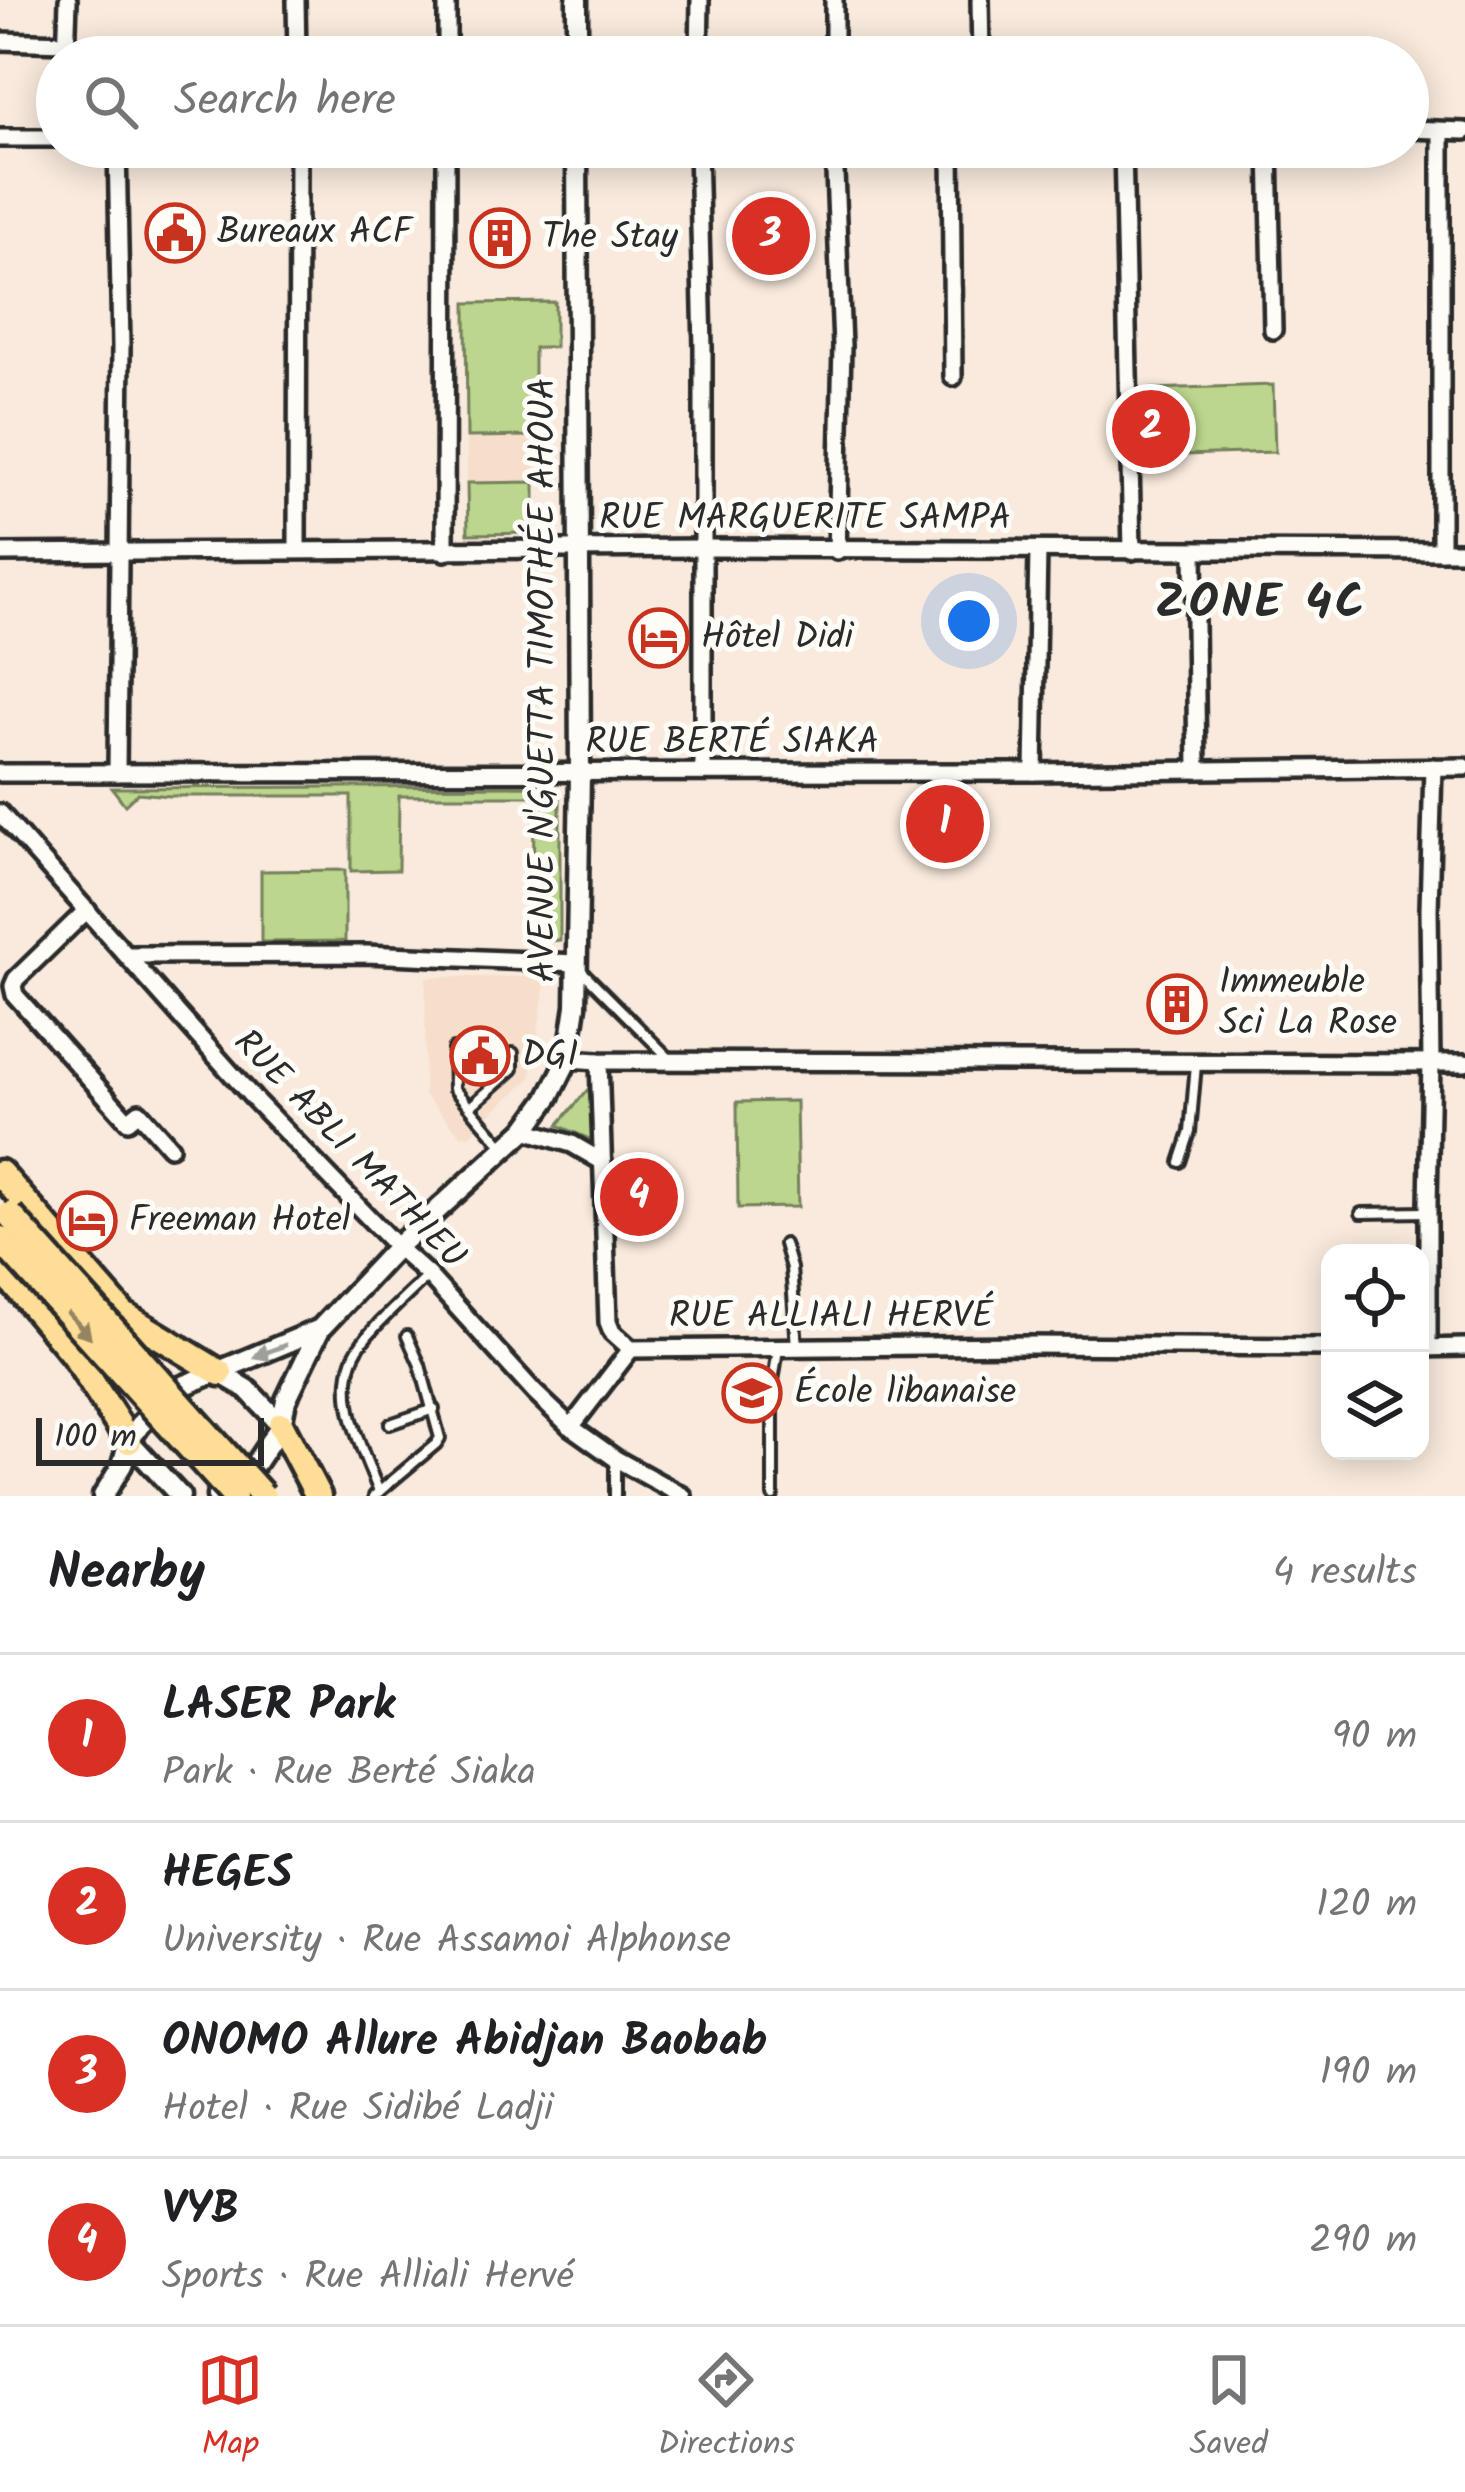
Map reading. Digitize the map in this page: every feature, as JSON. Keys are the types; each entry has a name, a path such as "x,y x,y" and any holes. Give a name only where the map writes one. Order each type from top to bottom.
{"highway":[{"path":"0,1173 124,1314 220,1373"},
{"path":"3,1219 234,1496"},
{"path":"3,1219 263,1496"},
{"path":"0,1267 74,1355 129,1441"},
{"path":"281,1425 318,1496"}],"street":[{"path":"67,36 68,0"},
{"path":"296,0 297,36"},
{"path":"447,0 447,36"},
{"path":"577,0 577,36"},
{"path":"699,36 700,0"},
{"path":"834,0 834,36"},
{"path":"980,0 981,36"},
{"path":"0,41 36,46"},
{"path":"1429,131 1465,131"},
{"path":"1441,131 1441,551"},
{"path":"0,138 36,138"},
{"path":"116,773 122,346 118,168"},
{"path":"297,550 298,168"},
{"path":"446,168 446,552"},
{"name":"AVENUE N'GUETTA TIMOTHÉE AHOUA","path":"217,1496 255,1465 281,1425 286,1400 320,1329 397,1247 525,1130 568,1059 577,965 580,774 577,168"},
{"path":"699,168 703,772"},
{"path":"835,168 842,346 838,550"},
{"path":"951,168 953,377"},
{"path":"1123,168 1132,551"},
{"path":"1269,168 1273,329"},
{"name":"RUE MARGUERITE SAMPA","path":"0,553 702,548 1465,551"},
{"path":"1034,772 1038,550"},
{"path":"1194,551 1197,770"},
{"path":"1427,1244 1433,767"},
{"name":"RUE BERTÉ SIAKA","path":"0,772 580,774 1465,767"},
{"name":"RUE ABLI MATHIEU","path":"0,813 254,1099 428,1275 535,1393 571,1427 616,1459 683,1496"},
{"path":"87,910 16,979 14,995 128,1121 139,1112 170,1147"},
{"path":"128,955 366,954 577,965"},
{"path":"568,1059 1465,1063"},
{"name":"RUE ALLIALI HERVÉ","path":"598,1061 608,1322 612,1332 631,1348 1321,1347"},
{"path":"525,1130 572,1144 603,1162"},
{"name":"AVENUE N'GUETTA TIMOTHÉE AHOUA","path":"103,1496 122,1466 129,1441 149,1414 178,1388 320,1329"},
{"path":"1429,1348 1465,1347"},
{"path":"571,1427 631,1348"},
{"path":"220,1373 247,1389 281,1425"},
{"path":"129,1441 179,1496"}],"lane":[{"path":"577,965 673,1061"},
{"path":"453,1049 454,1089 504,1148"},
{"path":"470,1107 513,1070 513,1053"},
{"path":"1180,1162 1190,1132 1196,1064"},
{"path":"1361,1214 1428,1212"},
{"path":"784,1244 791,1268 797,1347"},
{"path":"407,1336 440,1432 436,1444 376,1494 351,1412 348,1378 356,1349 428,1275"},
{"path":"773,1496 773,1382 778,1348"},
{"path":"390,1424 434,1409"},
{"path":"615,1496 616,1459"}],"shaded area":[{"path":"534,436 535,482 467,483 467,437"},
{"name":"DGI","path":"426,977 546,977 531,1078 468,1137 424,1095"}],"green space":[{"path":"555,302 555,347 534,348 534,436 467,437 466,303"},
{"path":"1273,385 1275,452 1153,456 1151,389"},
{"path":"535,482 535,533 468,534 467,483"},
{"path":"531,786 560,796 560,940 533,942 534,796 399,796 398,870 351,871 351,796 138,793 125,805 112,788"},
{"path":"345,870 345,941 261,942 261,871"},
{"path":"589,1088 592,1140 558,1125"},
{"path":"796,1101 798,1207 738,1208 737,1102"}],"place":[{"name":"Bureaux ACF","path":"175,233"},
{"name":"ONOMO Allure Abidjan Baobab","path":"771,236"},
{"name":"The Stay","path":"500,238"},
{"name":"HEGES","path":"1151,429"},
{"name":"Hôtel Didi","path":"659,638"},
{"name":"LASER Park","path":"945,824"},
{"name":"Immeuble Sci La Rose","path":"1177,1004"},
{"name":"DGI","path":"480,1056"},
{"name":"VYB","path":"639,1197"},
{"name":"Freeman Hotel","path":"87,1221"},
{"name":"École libanaise","path":"752,1393"}],"district":[{"name":"ZONE 4C","path":"1261,604"}]}
